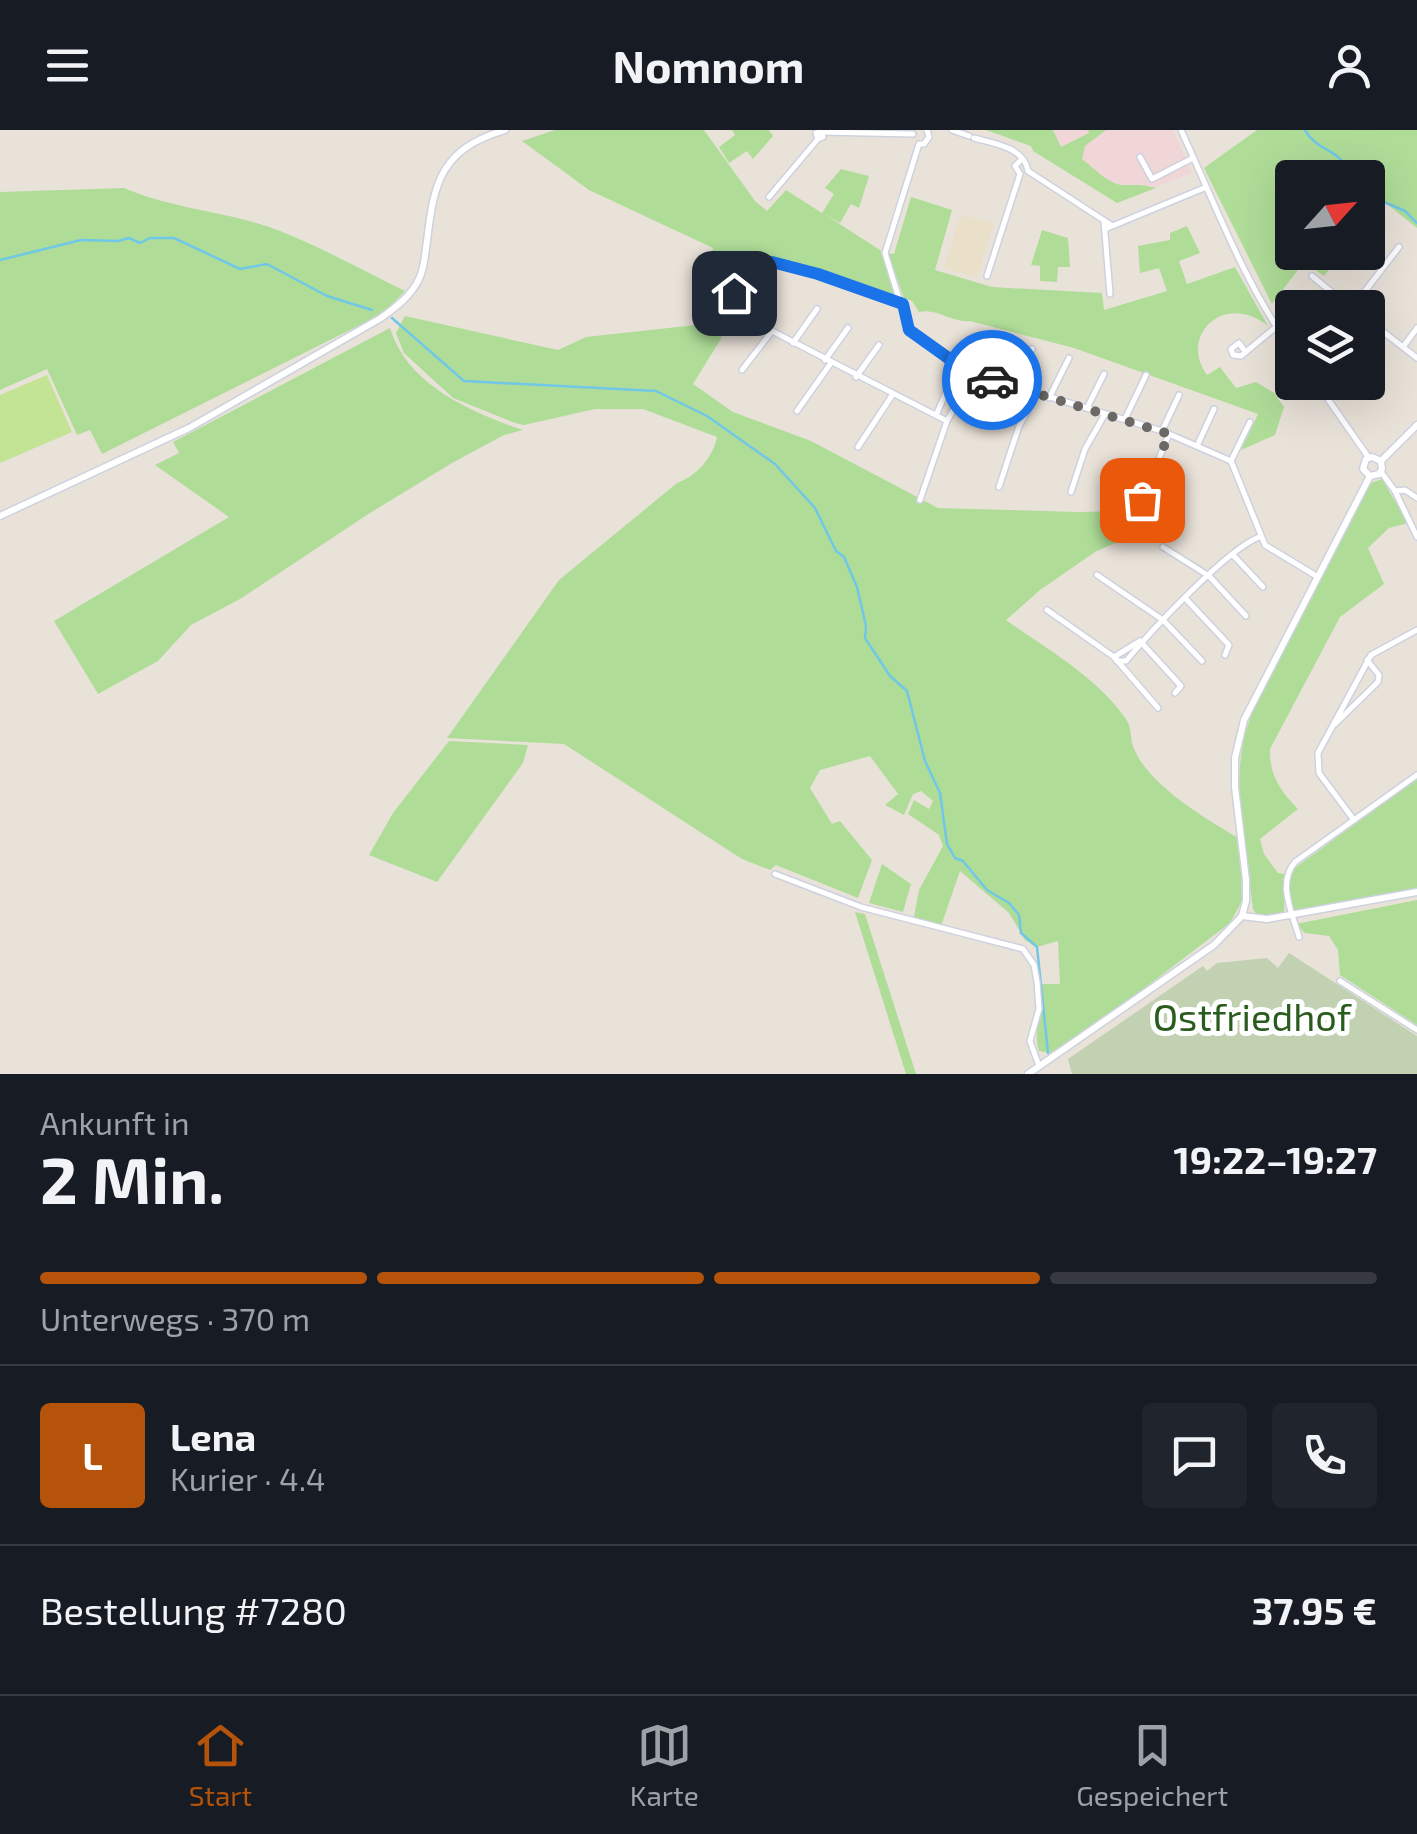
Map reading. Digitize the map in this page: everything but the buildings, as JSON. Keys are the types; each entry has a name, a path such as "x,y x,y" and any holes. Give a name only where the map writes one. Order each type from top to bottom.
{"main road":[{"path":"0,516 190,428 382,318 412,291 423,267 432,194 451,159 467,146 506,130"},
{"path":"1028,1074 1212,946 1242,916 1246,880 1235,787 1244,720 1370,476 1381,472 1381,461 1417,425"},
{"path":"1370,476 1363,465 1369,458 1381,461"},
{"path":"1242,916 1260,920 1417,892"}],"street":[{"path":"919,144 928,140 927,130"},
{"path":"952,130 1017,151 1028,171"},
{"path":"1181,130 1254,294 1275,326"},
{"path":"769,197 817,133 914,132 919,144 884,254 909,330 976,375 1166,432 1231,462 1237,469 1260,537 1275,554 1318,578"},
{"path":"1140,156 1152,180 1194,158"},
{"path":"1020,174 1014,166 1022,160"},
{"path":"1020,174 1028,171"},
{"path":"1028,171 1106,225"},
{"path":"987,276 1020,174"},
{"path":"1106,225 1204,188"},
{"path":"1106,225 1110,294"},
{"path":"1365,290 1398,247"},
{"path":"748,296 772,262 903,304"},
{"path":"1312,276 1329,290"},
{"path":"793,343 817,309"},
{"path":"796,411 848,328"},
{"path":"1403,347 1417,328"},
{"path":"1244,350 1275,329"},
{"path":"742,370 772,330 947,420"},
{"path":"1385,333 1417,358"},
{"path":"920,500 947,420 996,340"},
{"path":"856,376 879,345"},
{"path":"1013,387 1032,349"},
{"path":"1049,398 1068,358"},
{"path":"937,414 958,365"},
{"path":"1087,408 1104,374"},
{"path":"1125,419 1146,376"},
{"path":"858,446 893,394"},
{"path":"999,486 1019,426 1037,394"},
{"path":"1142,500 1179,395"},
{"path":"1329,400 1369,458"},
{"path":"1196,446 1214,409"},
{"path":"1071,492 1084,449 1105,414"},
{"path":"1231,462 1250,422"},
{"path":"1381,472 1395,491 1417,537"},
{"path":"1395,491 1405,490 1417,498"},
{"path":"1116,659 1232,555 1260,537"},
{"path":"1163,547 1210,576 1246,616"},
{"path":"1232,555 1263,587"},
{"path":"1097,574 1163,620 1202,662"},
{"path":"1186,599 1229,645 1226,655"},
{"path":"1048,610 1116,659 1158,708"},
{"path":"1354,820 1319,773 1316,763 1367,660 1376,651 1417,630"},
{"path":"1140,641 1181,686 1175,693"},
{"path":"1333,726 1378,682 1379,675 1367,660"},
{"path":"1299,937 1285,884 1286,872 1417,774"},
{"path":"775,874 861,907 1023,949 1034,965 1037,982 1039,1009 1030,1041 1040,1066"},
{"path":"1340,980 1417,1030"}],"shaded area":[{"path":"1003,130 1173,130 1192,173 1121,201 1095,181"},
{"path":"961,214 994,224 977,278 944,268"}],"green space":[{"path":"555,130 704,130 755,201 767,211 786,190 822,213 834,194 825,188 841,169 869,176 859,208 851,204 840,223 824,214 880,250 898,296 814,269 749,257 728,257 707,275 713,248 589,190 522,141"},
{"path":"732,130 769,130 773,136 753,159 747,151 729,163 719,147 735,135"},
{"path":"986,130 1053,130 1061,147 1089,133 1088,130 1106,130 1085,146 1082,159 1118,184 1156,188 1117,203 1033,151 1031,146"},
{"path":"1257,130 1417,130 1417,228 1385,202 1385,160 1275,160 1275,270 1298,270 1283,290 1275,290 1272,304 1204,168"},
{"path":"124,188 280,231 405,291 382,314 102,454 90,430 77,435 47,369 0,390 0,192"},
{"path":"911,197 952,210 935,270 992,287 1102,293 1104,310 1167,291 1159,268 1140,273 1138,246 1170,240 1170,233 1187,226 1200,253 1179,261 1187,284 1235,267 1268,326 1252,316 1236,313 1210,322 1198,346 1200,360 1207,375 1220,367 1236,388 1256,382 1274,393 1275,400 1284,407 1275,435 1241,450 1258,414 1074,348 919,312 912,301 904,298 888,253 894,254"},
{"path":"1042,230 1068,238 1070,267 1058,267 1057,282 1040,281 1040,266 1031,265"},
{"path":"405,316 558,350 586,337 705,324 722,337 693,384 733,412 811,441 938,508 1130,511 1182,502 1181,513 1095,552 1040,590 1006,620 1101,690 1128,722 1134,749 1153,776 1196,811 1240,839 1242,901 1230,923 1113,1012 1050,1053 1039,1051 1040,984 1060,984 1058,941 1037,947 1025,940 1009,913 960,871 941,926 914,917 919,890 943,846 939,835 908,814 914,800 929,809 933,801 921,791 913,794 904,815 885,805 898,794 870,756 820,770 810,788 832,824 840,821 872,860 858,898 776,865 770,870 742,859 564,744 447,738 559,580 697,471 712,452 717,437 643,409 595,409 524,425 515,423 453,398 404,353 396,333"},
{"path":"390,328 398,348 426,381 463,405 523,430 504,435 452,463 370,513 240,599 191,625 158,661 98,694 54,621 229,517 155,465 179,453 173,442"},
{"path":"47,375 72,432 0,463 0,395"},
{"path":"1382,479 1408,523 1389,528 1368,548 1384,584 1340,617 1270,749 1277,782 1298,809 1260,839 1264,854 1278,873 1285,874 1284,913 1259,918 1253,909 1240,807 1241,757 1246,733 1254,709 1371,483"},
{"path":"449,741 528,745 523,763 437,882 369,855 393,813"},
{"path":"1417,779 1417,888 1292,909 1288,880 1292,870"},
{"path":"882,864 911,884 903,912 869,903"},
{"path":"1417,900 1417,1025 1340,975 1338,950 1329,936 1305,933 1296,924"},
{"path":"855,912 865,914 916,1074 906,1074"},
{"name":"Ostfriedhof","path":"1289,953 1417,1036 1417,1074 1072,1074 1068,1059 1203,966 1207,971 1217,963 1267,958 1278,968"}],"waterway":[{"path":"1305,130 1338,157 1347,171 1379,183 1384,202 1405,211 1417,223"},
{"path":"0,260 81,240 129,238 140,243 150,238 174,238 240,269 267,264 327,296 372,310"},
{"path":"392,318 464,381 656,391 707,416 775,464 815,508 857,587 865,638 890,676 907,691 925,761 940,793 947,844 955,858 963,861 987,890 1009,903 1019,915 1021,933 1037,947 1048,1053"}],"way so far":[{"path":"992,380 1169,434 1142,500"}],"route":[{"path":"734,293 742,288 748,296 772,262 818,274 903,304 909,330 958,365 992,380"}]}
